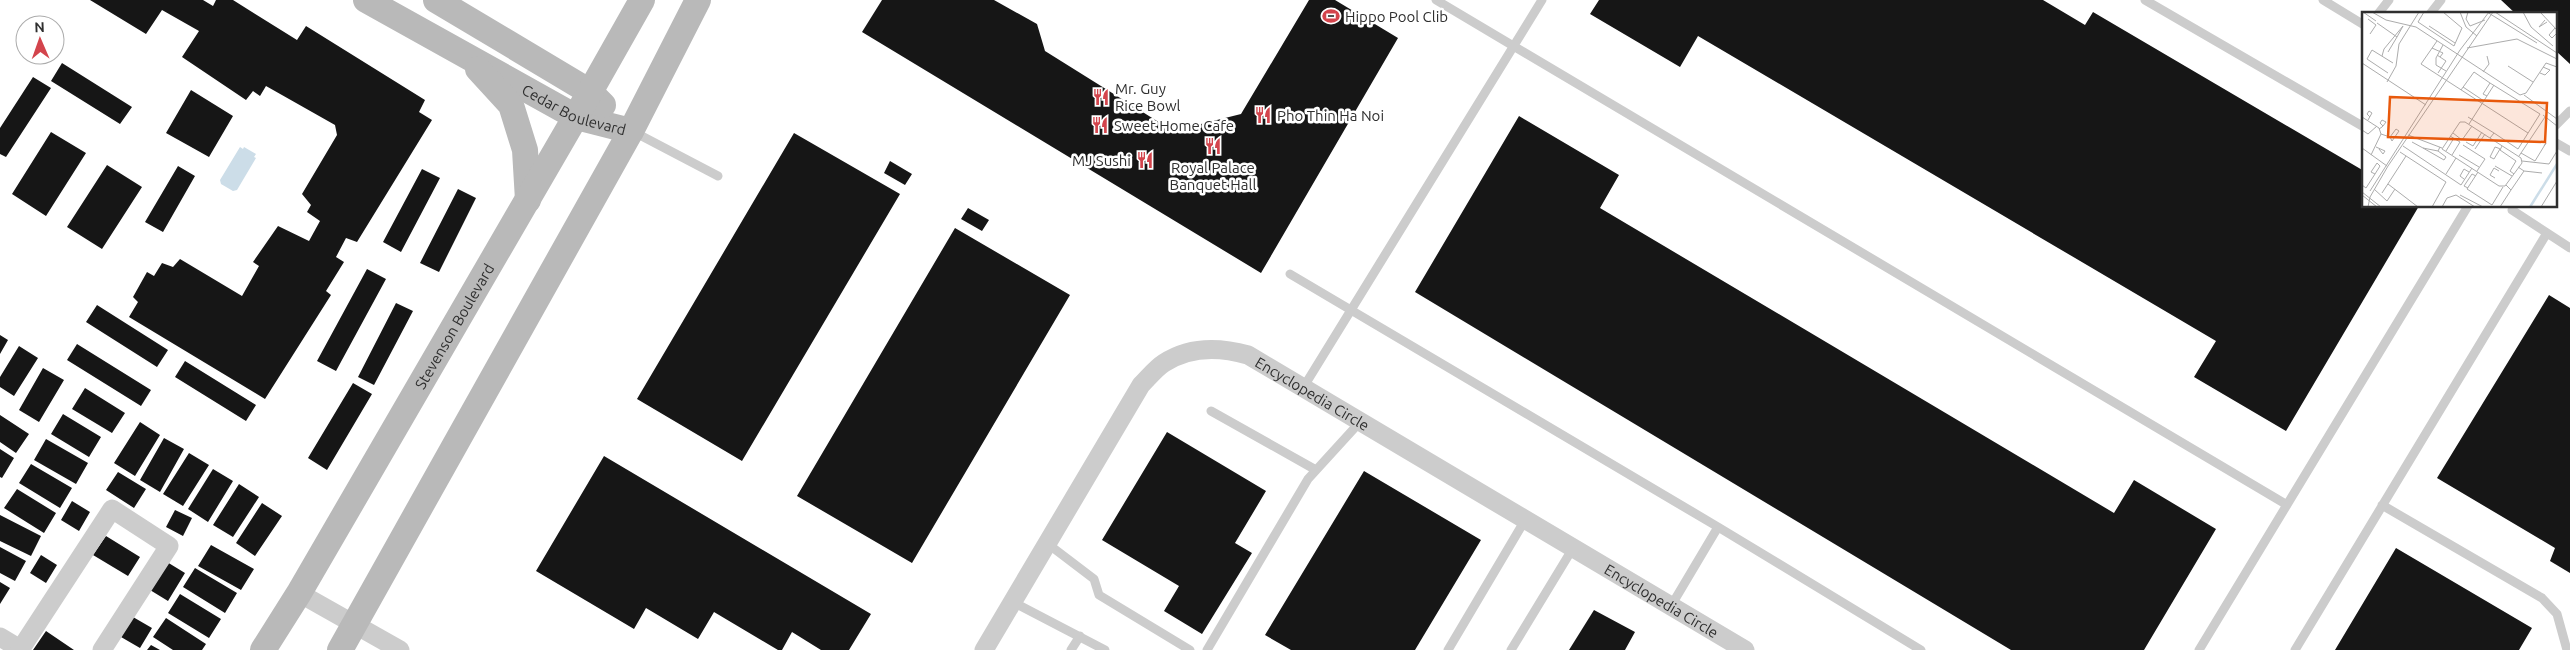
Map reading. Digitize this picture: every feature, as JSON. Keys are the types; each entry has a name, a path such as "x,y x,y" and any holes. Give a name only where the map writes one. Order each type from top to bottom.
{"main road":[{"name":"Cedar Boulevard","path":"366,0 576,117 631,131"},
{"name":"Cedar Boulevard","path":"436,0 590,92 631,131"},
{"name":"Stevenson Boulevard","path":"263,650 299,593 642,0"},
{"path":"340,650 631,131 698,0"},
{"path":"464,54 511,105 525,150 528,200"}],"street":[{"name":"Encyclopedia Circle","path":"984,650 1141,385 1164,363 1193,351 1224,348 1248,355 1671,606 1735,648"},
{"path":"0,637 20,650 112,509 169,546 102,650"},
{"path":"299,593 400,650"}],"lane":[{"path":"1436,0 2287,505"},
{"path":"1303,388 1542,0"},
{"path":"2145,0 2362,126"},
{"path":"2323,0 2362,24"},
{"path":"2380,12 2389,0"},
{"path":"2432,12 2442,0"},
{"path":"2558,122 2570,111"},
{"path":"631,131 718,176"},
{"path":"2558,144 2570,151"},
{"path":"2199,650 2467,208"},
{"path":"2512,210 2570,248"},
{"path":"2295,650 2547,233"},
{"path":"1290,274 1718,527 1921,650"},
{"path":"1211,411 1316,470"},
{"path":"1208,650 1308,479 1360,422"},
{"path":"2382,505 2542,598 2557,614 2568,650"},
{"path":"1448,650 1525,520"},
{"path":"1671,606 1718,527"},
{"path":"1048,544 1094,579 1099,595 1190,650"},
{"path":"1511,650 1573,548"},
{"path":"1013,602 1105,650"},
{"path":"1071,650 1080,636"}],"water":[{"path":"240,147 243,149 244,147 256,154 254,157 256,158 237,190 233,191 221,184 220,180"}],"building":[{"path":"90,0 203,0 213,6 216,0 233,0 297,40 306,26 425,100 419,112 432,120 357,242 346,238 336,257 344,262 326,291 331,295 265,399 129,317 138,302 133,297 147,272 154,276 162,263 173,267 180,259 242,296 259,266 253,262 278,226 309,241 320,221 307,212 311,205 302,194 337,135 335,125 266,86 260,96 253,91 246,100 182,57 199,31 162,10 146,34"},
{"path":"882,0 994,0 1037,24 1045,51 1173,131 1241,114 1309,0 1335,0 1398,38 1261,273 862,32"},
{"path":"1599,0 2043,0 2085,25 2093,12 2362,170 2362,208 2418,208 2286,431 2194,377 2216,341 1698,36 1680,67 1590,14"},
{"path":"2501,0 2570,0 2570,64 2558,53 2558,12 2514,12"},
{"path":"61,65 65,65 132,107 120,124 51,81"},
{"path":"33,77 51,88 6,157 0,154 0,128"},
{"path":"191,90 233,116 209,157 166,133"},
{"path":"1519,116 1619,175 1600,208 2114,513 2134,480 2216,529 2144,650 2011,650 1415,292"},
{"path":"51,132 86,153 46,216 12,194"},
{"path":"794,133 900,194 742,461 637,399"},
{"path":"890,161 912,174 905,185 884,173"},
{"path":"107,165 142,187 102,249 67,227"},
{"path":"178,166 195,176 163,232 145,222"},
{"path":"422,169 440,178 401,252 383,242"},
{"path":"458,189 476,198 439,272 420,263"},
{"path":"968,208 989,220 982,231 961,219"},
{"path":"955,228 1070,295 912,563 797,496"},
{"path":"367,269 386,279 336,371 317,361"},
{"path":"2549,295 2570,308 2570,573 2550,561 2555,548 2437,478"},
{"path":"396,303 413,311 374,385 358,377"},
{"path":"97,305 168,350 157,367 86,322"},
{"path":"0,335 8,340 0,354"},
{"path":"77,344 151,390 141,406 67,360"},
{"path":"19,346 38,358 14,396 0,387 0,377"},
{"path":"185,361 256,405 246,421 175,377"},
{"path":"43,368 64,380 39,422 19,410"},
{"path":"353,383 372,394 327,470 308,458"},
{"path":"85,388 125,413 112,433 72,409"},
{"path":"63,414 101,437 89,457 51,434"},
{"path":"0,415 29,434 16,453 0,442"},
{"path":"140,422 160,435 135,476 114,463"},
{"path":"1167,432 1266,491 1235,543 1252,553 1202,634 1164,611 1179,586 1102,540"},
{"path":"164,438 184,449 160,492 140,480"},
{"path":"46,439 88,463 76,484 34,460"},
{"path":"0,449 14,458 2,478 0,477"},
{"path":"189,453 209,465 183,506 163,494"},
{"path":"604,456 871,614 849,650 821,650 792,632 782,650 778,650 714,612 698,639 646,608 634,629 536,571"},
{"path":"31,464 72,488 60,508 19,483"},
{"path":"213,469 233,481 208,522 188,509"},
{"path":"1364,471 1481,540 1415,650 1291,650 1265,635"},
{"path":"118,472 146,489 134,508 106,490"},
{"path":"239,484 259,497 233,537 213,525"},
{"path":"17,489 56,513 44,533 4,508"},
{"path":"72,501 90,512 79,531 61,520"},
{"path":"262,503 282,516 255,556 236,543"},
{"path":"175,510 192,518 183,536 166,527"},
{"path":"0,515 41,536 31,556 0,541"},
{"path":"106,536 140,557 128,576 93,555"},
{"path":"211,545 254,569 241,590 198,566"},
{"path":"0,547 26,561 15,581 0,573"},
{"path":"2396,548 2532,628 2519,650 2335,650"},
{"path":"41,555 57,565 46,583 30,573"},
{"path":"167,562 185,573 168,601 150,590"},
{"path":"195,568 237,593 225,613 183,587"},
{"path":"0,582 10,588 0,604"},
{"path":"180,594 221,619 209,638 168,613"},
{"path":"1594,610 1635,632 1625,650 1569,650"},
{"path":"133,617 152,628 140,648 121,637"},
{"path":"166,618 206,644 202,650 173,650 153,637"},
{"path":"46,631 74,650 33,650"},
{"path":"151,645 160,650 147,650"}],"place":[{"name":"Hippo Pool Clib","path":"1331,16"},
{"name":"Mr. Guy Rice Bowl","path":"1101,97"},
{"name":"Pho Thin Ha Noi","path":"1263,115"},
{"name":"Sweet Home Cafe","path":"1100,125"},
{"name":"Royal Palace Banquet Hall","path":"1213,146"},
{"name":"MJ Sushi","path":"1145,160"}]}
